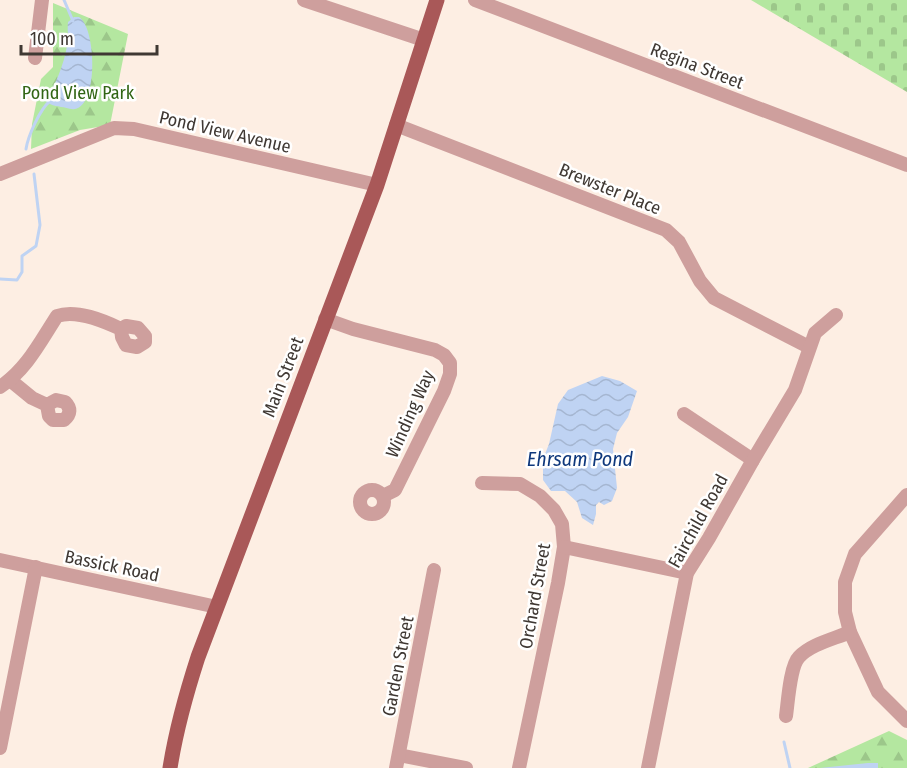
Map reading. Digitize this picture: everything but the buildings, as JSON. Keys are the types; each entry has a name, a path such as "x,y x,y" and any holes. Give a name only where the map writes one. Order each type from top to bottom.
{"main road":[{"name":"Main Street","path":"170,768 174,738 186,694 377,185 437,0"}],"street":[{"path":"35,57 42,0"},
{"path":"304,0 424,40"},
{"name":"Regina Street","path":"475,0 907,165"},
{"name":"Brewster Place","path":"396,125 666,230 679,242 700,281 714,298 809,347"},
{"name":"Pond View Avenue","path":"0,174 114,128 134,129 377,185"},
{"path":"47,405 5,384 25,366 57,316 65,313 75,314 122,329"},
{"name":"Fairchild Road","path":"648,768 687,573 710,538 795,390 815,333 836,315"},
{"name":"Winding Way","path":"326,319 363,332 435,350 444,355 450,363 450,374 444,391 395,490 383,496"},
{"path":"684,414 753,460"},
{"name":"Orchard Street","path":"482,483 520,484 540,496 554,510 562,524 564,547 519,768"},
{"path":"906,498 855,554 844,582 845,612 850,632 878,692 907,721"},
{"path":"564,547 687,573"},
{"name":"Bassick Road","path":"0,560 217,607"},
{"path":"0,748 36,567"},
{"name":"Garden Street","path":"397,761 434,570"},
{"path":"786,716 797,658 809,649 850,632"},
{"path":"397,761 466,768"}],"green space":[{"path":"751,0 907,0 907,92"},
{"name":"Pond View Park","path":"53,3 128,34 110,125 80,130 31,149 32,124 41,79 53,67"},
{"path":"889,731 907,740 907,768 808,768"}],"water":[{"path":"74,17 79,17 85,24 92,49 92,65 88,94 83,104 73,109 52,105 45,100 61,68 68,43 68,22"},
{"name":"Ehrsam Pond","path":"602,376 620,381 637,391 628,417 617,433 613,449 617,488 612,501 604,505 599,502 596,505 593,525 582,518 577,502 565,491 551,491 543,480 543,459 549,444 558,404 568,390"},
{"path":"878,763 878,768 820,768"}],"waterway":[{"path":"64,0 73,21"},
{"path":"26,149 35,123 50,101"},
{"path":"0,279 17,280 22,272 22,256 36,246 40,225 34,174"},
{"path":"784,742 790,768"}]}
